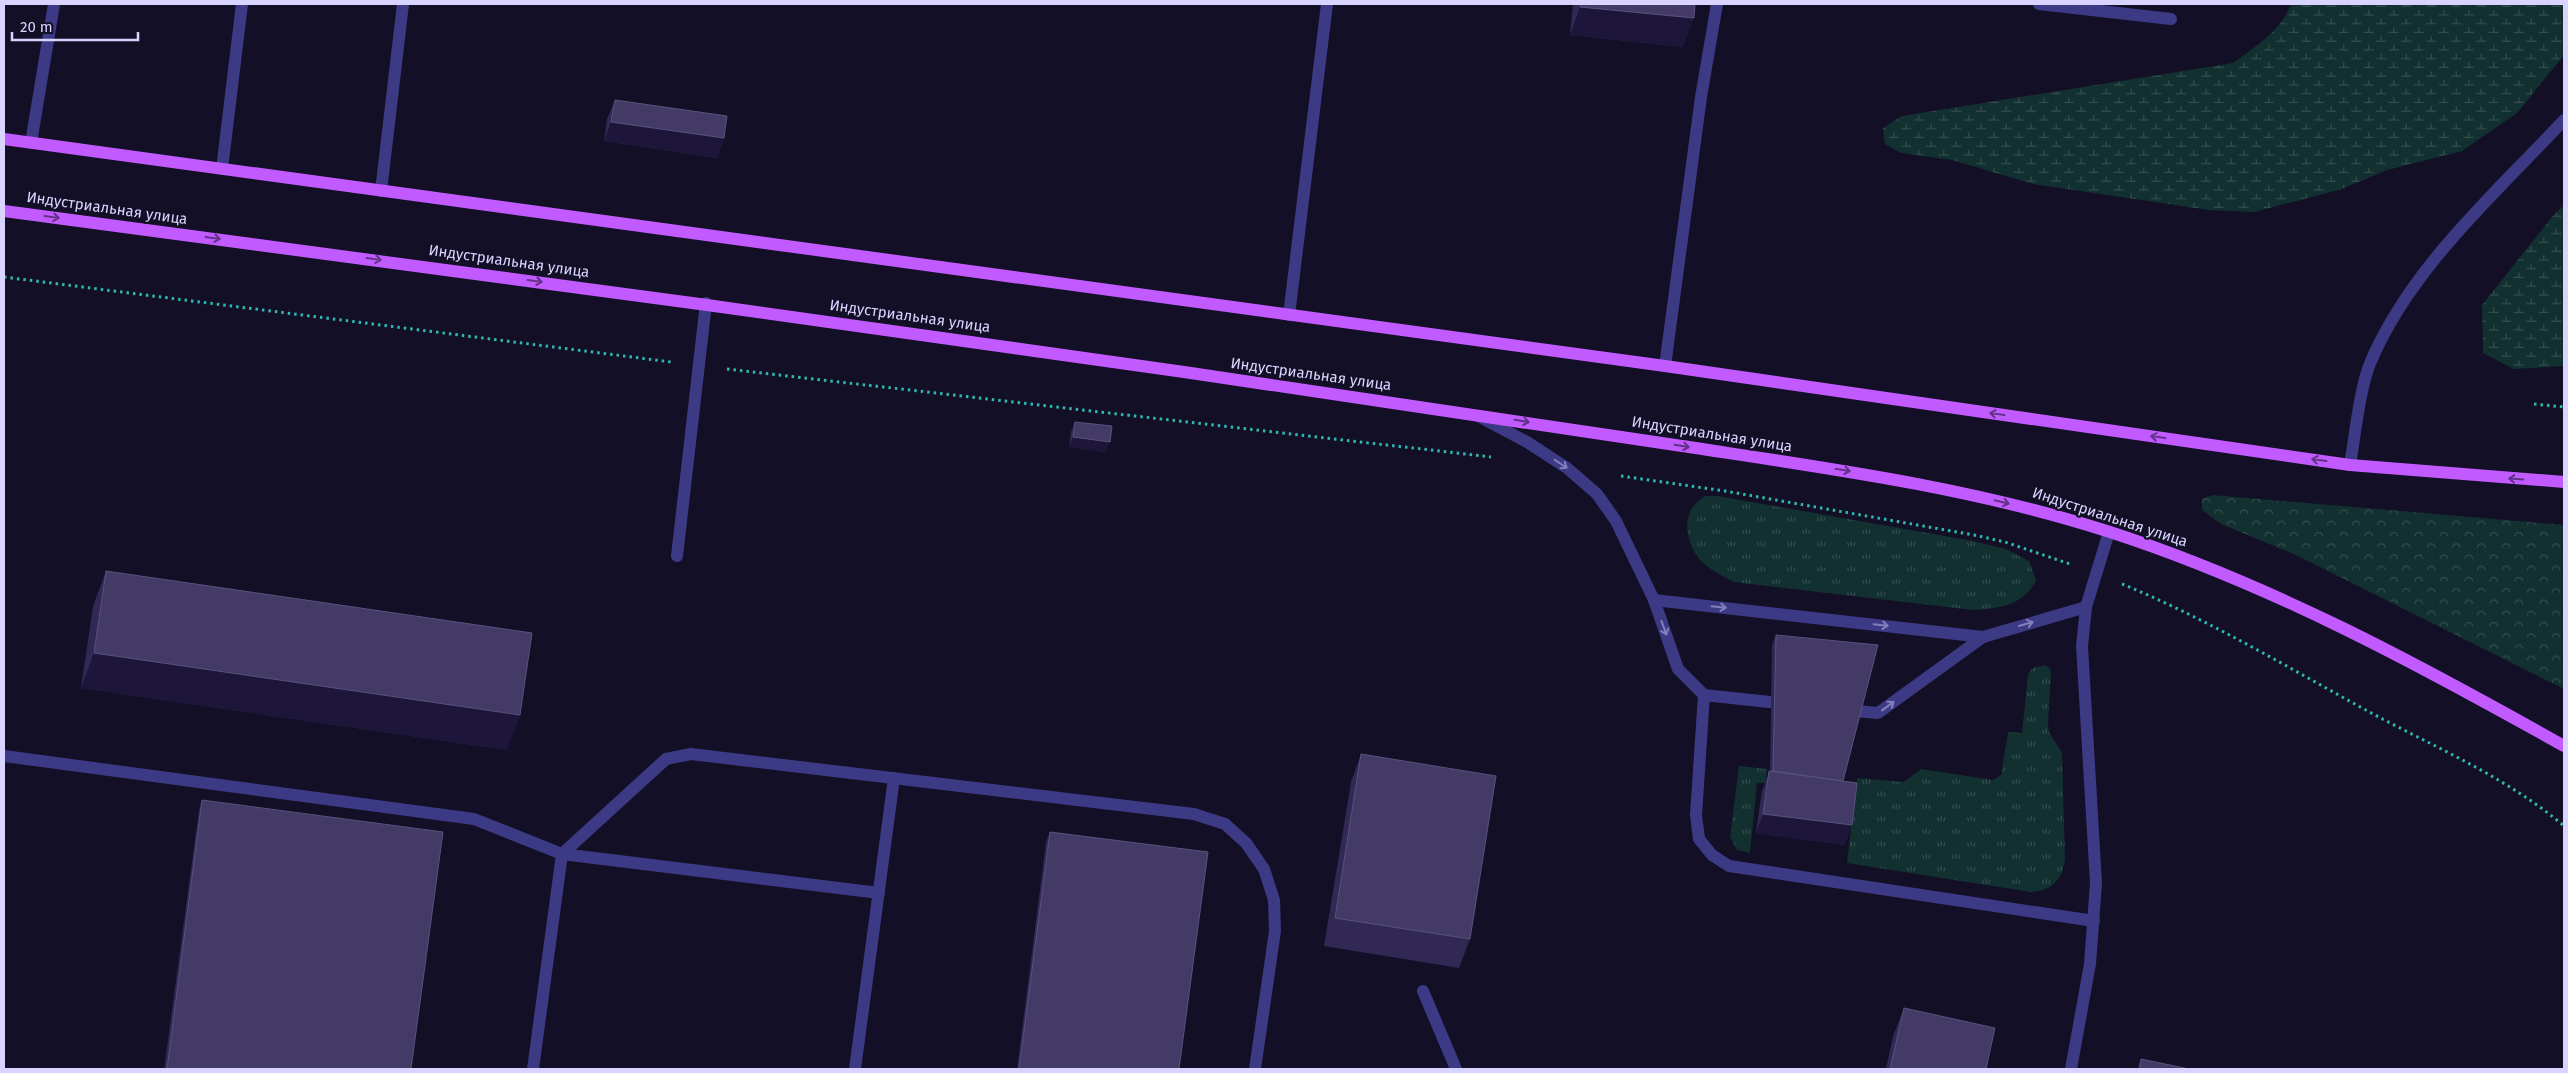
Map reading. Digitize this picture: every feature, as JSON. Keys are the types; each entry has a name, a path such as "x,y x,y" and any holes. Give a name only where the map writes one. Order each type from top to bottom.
{"main road":[{"path":"4,139 1665,366 2350,465 2564,482"},
{"name":"Индустриальная улица","path":"4,211 706,303 1474,414 1880,476 1961,492 2037,510 2109,532 2187,559 2264,591 2377,645 2564,746"}],"lane":[{"path":"32,143 54,4"},
{"path":"222,169 242,4"},
{"path":"381,191 404,4"},
{"path":"1289,315 1327,4"},
{"path":"1665,366 1701,97 1717,4"},
{"path":"2039,4 2171,19"},
{"path":"2350,465 2370,362 2390,323 2423,271 2564,120"},
{"path":"678,556 706,303"},
{"path":"1474,414 1527,442 1559,463 1596,494 1616,521 1654,600 1678,669 1704,695 1801,705"},
{"path":"2071,1069 2090,964 2096,882 2095,839 2082,677 2082,646 2086,607 2109,532"},
{"path":"1654,600 1983,637"},
{"path":"1830,708 1878,714 1983,637 2086,607"},
{"path":"1704,695 1696,815 1699,839 1712,855 1729,866 2094,921"},
{"path":"533,1069 562,854 666,759 692,754 1194,814 1225,824 1246,843 1264,869 1274,900 1275,931 1255,1069"},
{"path":"4,756 474,819 562,854 879,893"},
{"path":"855,1069 894,778"},
{"path":"1423,991 1456,1069"}],"path":[{"path":"4,277 699,365 1500,458"},
{"path":"2534,404 2564,407"},
{"path":"1616,475 1725,491 1974,535 2012,545 2096,574 2160,600 2248,645 2491,776 2547,812 2564,826"}],"green space":[{"path":"2291,4 2564,4 2564,55 2517,113 2462,151 2387,170 2342,189 2254,212 2209,210 2033,184 1952,160 1901,153 1885,144 1883,128 1902,116 2233,63 2259,44 2274,30 2287,14"},
{"path":"2564,205 2564,366 2514,369 2483,353 2482,305 2552,217"},
{"path":"2213,495 2564,525 2564,689 2296,555 2221,524 2202,510 2202,499"},
{"path":"1706,496 1718,496 1973,541 2006,549 2029,561 2036,580 2025,595 2010,604 2001,607 1973,610 1734,582 1703,563 1688,537 1687,527 1691,509"},
{"path":"2045,665 2050,669 2051,674 2049,732 2062,753 2065,860 2061,874 2055,883 2045,889 2031,892 1847,863 1857,778 1904,782 1921,769 1993,780 2001,775 2008,732 2022,733 2028,674 2033,668"},
{"path":"1739,766 1767,769 1766,783 1757,783 1750,853 1737,850 1730,837"}],"building":[{"path":"1581,4 1695,4 1694,18 1580,7"},
{"path":"615,100 727,116 724,138 611,122"},
{"path":"1075,422 1112,426 1110,442 1073,437"},
{"path":"106,571 532,633 520,715 94,653"},
{"path":"1776,635 1878,645 1843,781 1773,771"},
{"path":"1361,754 1496,776 1470,939 1335,918"},
{"path":"1769,771 1857,783 1852,825 1763,814"},
{"path":"202,800 443,832 411,1069 167,1069"},
{"path":"1050,832 1208,852 1179,1069 1019,1069"},
{"path":"1904,1008 1995,1028 1986,1069 1890,1069"},
{"path":"2141,1059 2189,1069 2139,1069"}]}
